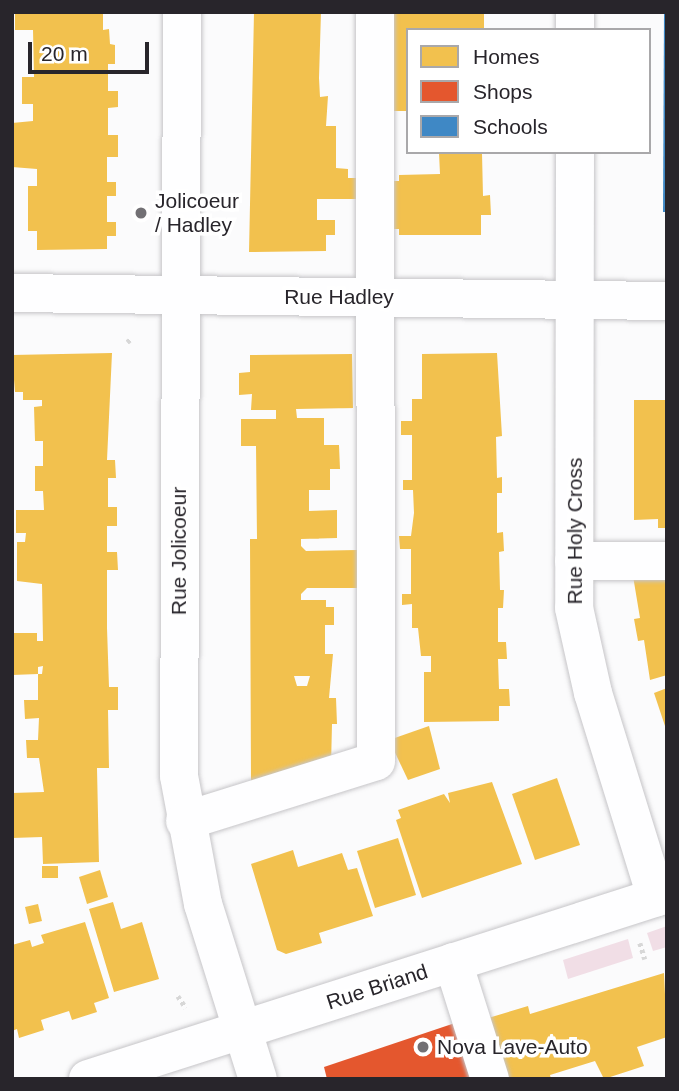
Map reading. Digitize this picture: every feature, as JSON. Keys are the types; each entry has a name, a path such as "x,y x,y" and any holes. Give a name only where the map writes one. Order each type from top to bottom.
{"street":[{"name":"Rue Jolicoeur","path":"182,12 179,729 185,821 203,904 258,1079"},
{"path":"185,821 376,761 375,12"},
{"name":"Rue Holy Cross","path":"575,154 574,561 581,650 662,896"},
{"name":"Rue Hadley","path":"12,293 667,301"},
{"path":"574,561 667,561"},
{"name":"Rue Briand","path":"88,1079 662,896"},
{"path":"453,962 490,1079"}],"path":[{"path":"178,996 186,1009"}],"shaded area":[{"path":"667,926 667,947 653,951 647,933"},
{"path":"628,939 633,958 568,979 563,960"}],"building: Homes":[{"path":"15,12 103,12 103,30 109,29 110,44 115,45 115,64 108,64 108,91 118,91 118,107 108,108 108,135 118,135 118,157 107,157 107,182 116,182 116,196 107,196 107,222 116,222 116,236 107,236 107,249 37,250 37,231 28,231 28,186 37,186 37,169 12,167 12,123 33,121 33,104 22,104 22,77 34,77 33,30 15,30"},
{"path":"254,12 321,12 319,78 320,97 328,96 326,126 336,126 336,168 348,169 348,178 357,178 357,199 317,199 317,220 335,220 335,235 326,235 326,251 249,252"},
{"path":"387,12 484,12 484,28 406,28 406,111 387,111"},
{"path":"439,154 482,154 483,196 490,195 491,215 481,215 481,235 399,235 399,229 391,229 391,181 399,181 399,175 440,174"},
{"path":"112,353 107,460 115,460 116,478 108,478 108,507 117,507 117,526 107,526 107,552 117,552 118,570 107,570 107,628 109,687 118,687 118,710 108,710 109,768 97,768 99,862 43,864 42,837 12,838 12,793 44,792 39,758 27,758 26,740 38,740 39,718 25,719 24,700 38,700 38,674 12,675 12,633 37,633 37,641 43,641 42,584 17,581 17,542 25,542 26,533 16,533 16,510 44,510 43,491 35,491 35,466 43,466 43,441 35,441 34,407 42,406 42,400 23,400 23,392 15,392 12,355","holes":["43,666 42,674 38,674 38,667"]},
{"path":"497,353 502,436 496,437 497,478 502,477 502,493 497,493 497,533 503,532 504,551 499,552 500,590 504,590 503,608 498,608 498,642 506,642 507,659 498,659 499,689 509,689 510,706 499,706 499,721 424,722 424,672 431,672 431,656 421,656 418,628 412,628 412,604 402,605 402,594 411,594 411,549 400,549 399,536 411,536 414,513 413,490 403,490 403,480 412,480 412,435 401,435 401,421 412,421 412,399 422,399 422,354"},
{"path":"352,354 353,408 296,409 297,418 324,418 324,445 339,445 340,469 330,469 330,490 309,490 309,511 337,510 337,538 301,539 301,546 306,551 357,550 358,588 307,588 301,594 301,600 326,600 326,607 334,607 334,625 325,625 325,654 333,654 329,698 336,698 337,724 332,724 331,766 251,783 250,539 257,539 256,446 241,446 241,419 276,419 276,410 251,410 252,394 239,395 239,373 250,372 250,355","holes":["294,676 310,676 307,686 297,686"]},
{"path":"634,400 667,400 667,528 658,528 658,519 634,520"},
{"path":"667,575 667,675 650,680 644,640 638,641 634,619 640,618 633,576"},
{"path":"667,688 667,729 666,729 654,693"},
{"path":"429,726 440,769 408,780 389,740"},
{"path":"557,778 580,845 535,860 512,794"},
{"path":"492,782 522,864 422,898 396,820 401,818 398,810 444,794 450,803 448,793"},
{"path":"398,838 416,895 375,908 357,851"},
{"path":"293,850 298,867 342,853 348,870 357,868 373,916 319,933 322,943 286,954 277,950 251,864"},
{"path":"42,866 58,866 58,878 42,878"},
{"path":"100,870 108,897 87,904 79,877"},
{"path":"113,902 121,929 142,922 159,979 114,992 89,909"},
{"path":"38,904 42,921 29,924 25,907"},
{"path":"85,922 109,998 94,1003 97,1012 72,1020 69,1011 41,1020 44,1030 19,1038 17,1029 12,1031 12,945 30,940 32,947 44,943 41,935"},
{"path":"664,973 667,1037 637,1047 644,1066 604,1079 595,1061 550,1075 551,1079 504,1079 485,1019 528,1006 530,1014"}],"building: Shops":[{"name":"Nova Lave-Auto","path":"455,1023 473,1079 327,1079 324,1067"}],"building: Schools":[{"path":"664,12 667,12 667,212 663,212"}],"place":[{"name":"Jolicoeur / Hadley","path":"141,213"},
{"name":"Nova Lave-Auto","path":"423,1047"}]}
